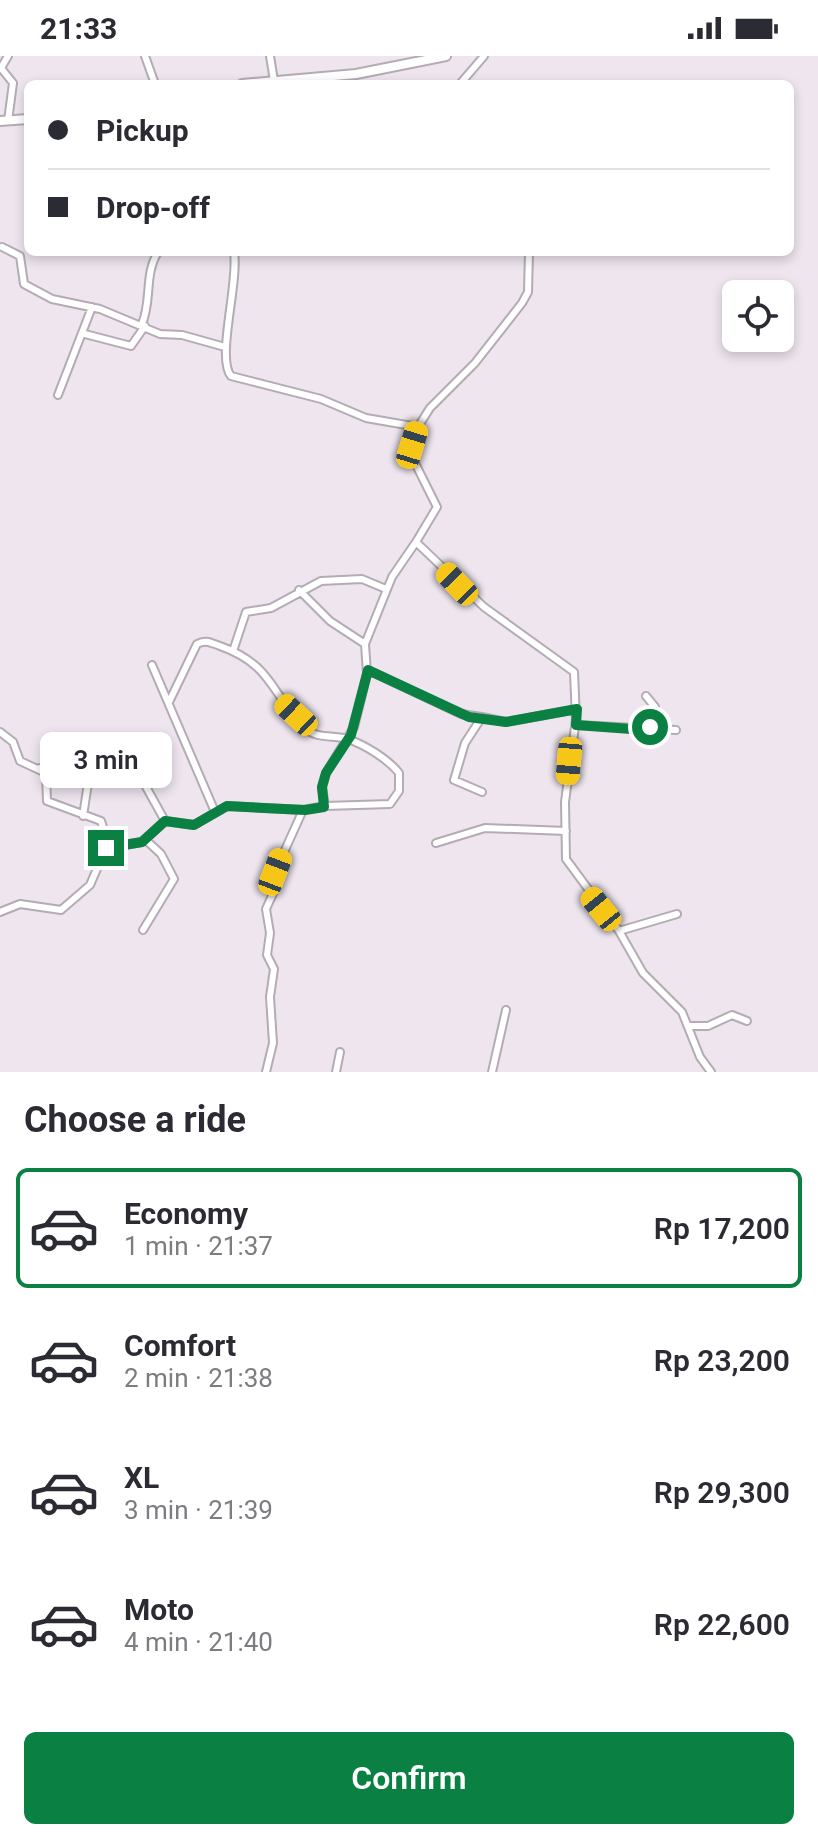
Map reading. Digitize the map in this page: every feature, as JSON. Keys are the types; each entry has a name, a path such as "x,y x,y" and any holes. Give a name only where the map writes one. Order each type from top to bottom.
{"main road":[{"path":"286,80 356,74 446,56"},
{"path":"4,121 24,119"}],"street":[{"path":"4,121 13,83 1,68 8,56"},
{"path":"145,56 154,80"},
{"path":"270,56 274,80"},
{"path":"463,80 484,56"},
{"path":"2,247 22,259 23,282 27,287 52,299 92,307 160,334 182,335 225,347"},
{"path":"85,334 131,346 148,309 151,262 155,256"},
{"path":"235,256 237,274 225,347 226,369 231,376 321,399 366,418 418,427"},
{"path":"325,806 322,787 326,773 348,739 368,670 365,644 386,589 437,507 413,459 418,427 430,408 475,363 522,303 528,292 529,256"},
{"path":"58,395 85,334 92,307"},
{"path":"416,542 484,607 571,666 577,709 565,802 564,854 568,864 619,931 643,973 679,1008 698,1054 711,1072"},
{"path":"233,651 246,612 271,608 299,590 321,581 362,579 386,589"},
{"path":"299,590 330,621 365,644"},
{"path":"165,821 194,825 227,806 303,810 325,806 380,807 396,799 401,781 394,767 348,739 307,729 277,697 262,669 233,651 207,641 197,644 169,702"},
{"path":"152,665 215,812"},
{"path":"368,670 461,714 506,722 577,709"},
{"path":"646,696 655,707 656,727"},
{"path":"482,717 466,740 454,780 482,792"},
{"path":"576,725 676,730"},
{"path":"0,732 13,742 19,760 40,768 90,770 106,765 140,776 165,821"},
{"path":"40,768 47,776 47,800 101,821 109,846"},
{"path":"83,816 90,770"},
{"path":"266,1072 273,1043 270,997 274,969 267,955 270,933 266,909 275,889 275,874 303,810"},
{"path":"0,912 20,904 51,911 63,909 90,885 104,849 146,840 165,821"},
{"path":"436,843 485,828 566,831"},
{"path":"143,930 174,879 161,854 146,840"},
{"path":"619,931 677,914"},
{"path":"492,1072 506,1010"},
{"path":"689,1026 708,1026 732,1015 747,1021"},
{"path":"336,1072 340,1052"}],"route":[{"path":"106,848 142,842 165,821 194,825 223,806 305,810 324,807 322,787 326,773 351,735 368,670 469,717 506,722 577,709 576,725 631,729 650,727"}]}
